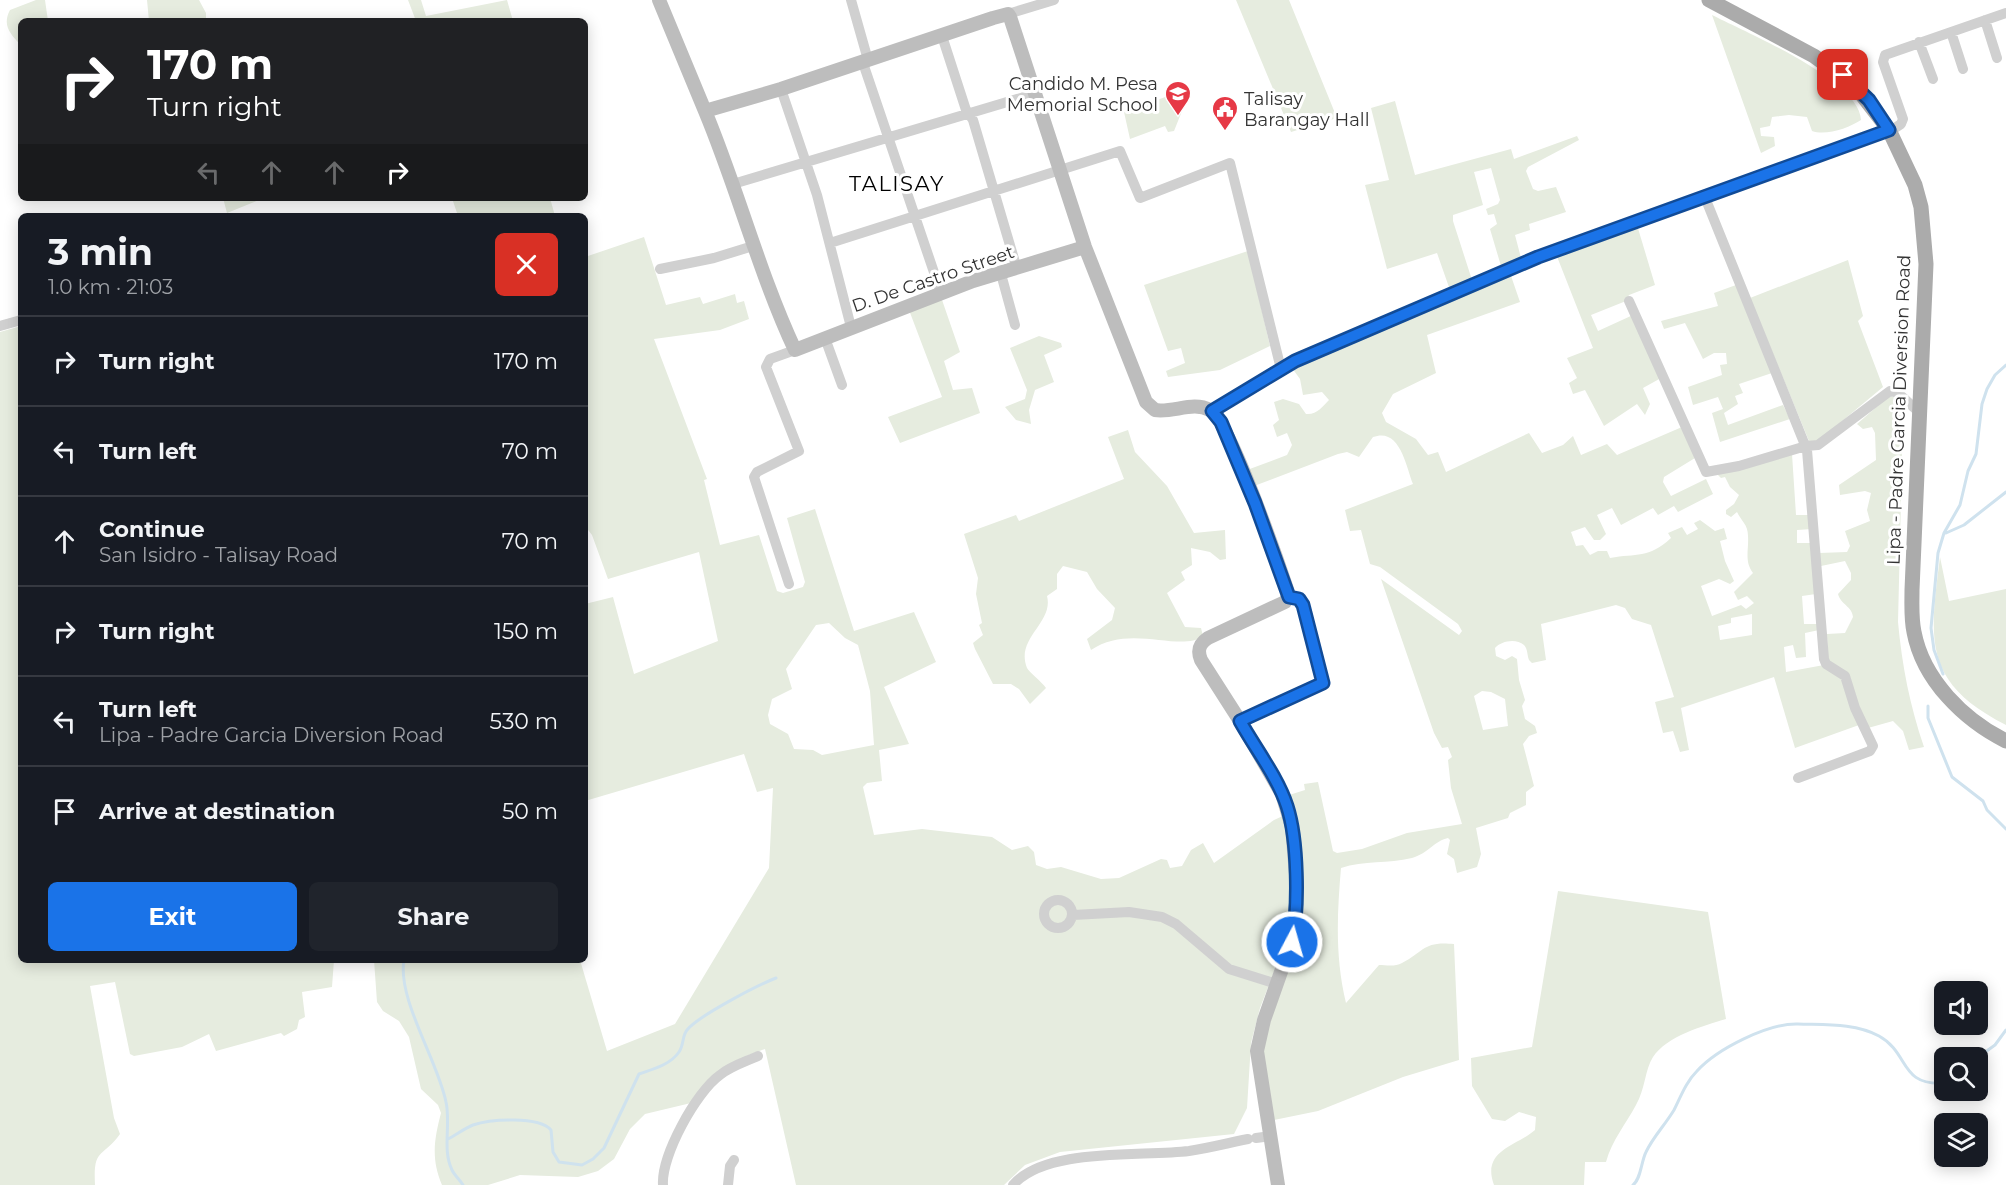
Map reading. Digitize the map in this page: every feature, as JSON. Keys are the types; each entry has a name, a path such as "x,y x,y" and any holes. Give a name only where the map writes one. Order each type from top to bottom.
{"main road":[{"name":"Lipa - Padre Garcia Diversion Road","path":"1709,0 1836,69 1869,100 1889,130 1915,185 1923,226 1926,297 1912,590 1914,632 1920,653 1948,697 1971,721 2006,741"}],"street":[{"path":"659,0 705,111 733,184 753,246 795,350 770,359 766,366 799,451 757,472 754,477 789,584"},
{"path":"851,0 866,61 941,293"},
{"path":"705,111 781,89 1054,0"},
{"path":"1212,411 1281,369 1356,333 1538,257 1901,124 1903,118 1883,58 1919,42 2006,13"},
{"path":"1008,14 1021,45 1034,94 1085,247 1148,405 1160,411 1197,407 1212,411 1221,422 1255,503 1289,597"},
{"path":"1985,20 1997,58"},
{"path":"1951,32 1963,69"},
{"path":"942,36 1017,269"},
{"path":"1919,42 1933,80"},
{"path":"781,89 830,243 851,327"},
{"path":"733,184 1034,94"},
{"path":"830,243 1120,151 1137,195 1142,198 1230,163 1281,369"},
{"path":"1704,195 1806,446 1813,502 1824,659 1826,664 1845,676 1855,708 1873,746 1870,751 1863,754 1798,778"},
{"path":"660,269 714,258 753,246"},
{"name":"D. De Castro Street","path":"795,350 941,293 1085,247"},
{"path":"1001,274 1016,325"},
{"path":"1629,301 1706,472 1806,446 1818,445 1890,391 1898,393 1921,414"},
{"path":"0,326 18,321"},
{"path":"825,338 842,386"},
{"path":"1278,1185 1257,1051 1289,953 1295,925 1297,887 1292,833 1282,794 1240,721 1201,660 1200,645 1214,635 1286,602 1289,597"},
{"path":"1240,721 1323,683 1303,605 1299,599 1289,597"},
{"path":"1073,915 1129,912 1162,917 1176,924 1229,969 1277,984"},
{"path":"663,1185 667,1164 681,1130 706,1088 727,1070 758,1056"},
{"path":"1013,1185 1021,1175 1058,1161 1190,1150 1271,1136"},
{"path":"729,1185 729,1174 734,1160"}],"shaded area":[{"path":"36,0 45,0 48,18 18,18 18,42 8,29 7,20 10,10"},
{"path":"147,0 199,0 206,13 206,18 149,18"},
{"path":"408,0 421,0 426,16 507,0 512,18 415,18"},
{"path":"1236,0 1289,0 1337,118 1291,132"},
{"path":"1712,15 1773,45 1822,74 1842,89 1856,105 1861,120 1850,126 1824,133 1812,131 1807,117 1789,115 1772,117 1770,126 1760,128 1761,136 1774,137 1775,146 1761,153"},
{"path":"1179,92 1183,93 1186,101 1174,131 1168,132 1165,126 1130,139 1124,112"},
{"path":"1395,101 1415,175 1511,149 1514,159 1577,136 1579,140 1528,167 1526,171 1533,189 1538,191 1556,187 1566,212 1529,224 1530,230 1515,235 1521,258 1501,266 1490,229 1497,224 1494,214 1488,215 1486,209 1498,204 1500,200 1491,168 1474,172 1483,205 1453,215 1472,280 1450,290 1437,253 1387,269 1365,185 1389,180 1371,108"},
{"path":"224,201 257,201 227,213"},
{"path":"453,201 551,201 554,213 457,213"},
{"path":"1637,225 1655,285 1629,295 1626,301 1591,315 1598,331 1633,315 1661,378 1643,388 1650,404 1645,415 1637,404 1604,426 1585,390 1573,394 1569,383 1577,378 1567,358 1593,348 1556,254"},
{"path":"644,237 666,305 700,297 703,304 735,294 737,303 744,301 749,319 720,330 654,339 707,479 704,480 720,545 759,535 777,591 783,593 803,587 805,582 787,518 815,509 854,631 914,612 936,662 884,687 909,744 879,750 882,781 867,783 863,787 874,835 922,829 992,837 1012,850 1028,846 1034,852 1036,865 1047,869 1061,867 1101,879 1119,878 1161,859 1167,860 1170,868 1182,866 1191,850 1203,843 1214,863 1274,820 1285,815 1292,865 1289,933 1260,1008 1251,1043 1247,1108 1234,1134 1060,1152 1025,1165 1004,1185 796,1185 765,1049 746,1056 691,1103 645,1114 630,1129 614,1159 598,1171 578,1177 520,1175 488,1185 442,1185 435,1158 441,1113 438,1105 421,1089 409,1037 399,1021 383,1011 377,1002 374,963 581,963 607,1051 675,1024 769,868 773,788 757,792 744,754 588,800 588,603 613,597 634,674 718,641 699,552 608,579 588,530 588,256","holes":["829,623 845,638 858,645 870,691 874,745 822,755 813,750 794,749 788,734 770,724 768,715 772,699 792,689 786,669 816,625"]},
{"path":"1248,251 1270,346 1220,370 1168,377 1166,371 1185,363 1181,348 1168,351 1144,285"},
{"path":"1848,260 1863,316 1858,321 1883,387 1817,442 1809,441 1750,298"},
{"path":"1510,273 1520,302 1427,335 1436,373 1393,394 1382,413 1386,422 1416,439 1428,455 1438,452 1446,472 1529,433 1542,453 1563,445 1573,436 1581,455 1607,444 1617,455 1682,427 1695,458 1664,477 1663,482 1671,496 1706,479 1713,494 1678,512 1674,506 1658,515 1653,508 1621,525 1612,508 1597,515 1606,534 1600,540 1594,540 1585,527 1571,532 1576,546 1583,545 1590,555 1598,551 1607,551 1610,558 1649,552 1671,538 1668,533 1682,527 1687,535 1698,529 1694,523 1700,520 1715,531 1724,528 1727,539 1720,541 1725,561 1734,581 1730,584 1719,579 1701,586 1712,616 1741,605 1746,609 1754,603 1747,596 1738,600 1734,592 1753,573 1748,560 1746,526 1737,512 1731,517 1726,514 1726,510 1734,504 1739,495 1730,487 1725,477 1721,478 1715,472 1792,454 1796,515 1811,515 1812,529 1797,530 1797,543 1813,543 1816,594 1802,596 1804,624 1819,624 1819,630 1805,633 1806,657 1796,658 1793,645 1784,647 1786,672 1824,665 1839,673 1859,725 1795,748 1774,677 1681,708 1689,750 1680,752 1673,731 1663,733 1655,702 1674,697 1651,625 1632,619 1625,608 1616,605 1541,624 1546,660 1532,663 1525,647 1517,642 1509,641 1495,648 1496,656 1505,660 1512,656 1517,659 1519,680 1525,700 1522,706 1525,719 1535,726 1537,733 1529,736 1523,744 1534,786 1526,792 1526,805 1510,813 1508,818 1476,828 1481,854 1477,867 1457,873 1454,859 1447,854 1450,840 1448,838 1412,858 1341,868 1338,936 1342,986 1346,1003 1379,965 1399,964 1436,944 1454,944 1459,1060 1403,1077 1318,1111 1274,1120 1259,1051 1297,942 1286,796 1305,790 1304,784 1318,782 1333,851 1337,853 1362,849 1407,833 1462,824 1451,788 1448,760 1452,757 1448,747 1442,748 1434,733 1381,579 1459,635 1462,631 1458,624 1380,567 1370,564 1361,530 1350,531 1345,510 1413,484 1396,443 1382,435 1373,437 1359,457 1347,452 1338,454 1254,486 1247,470 1287,455 1292,445 1287,433 1277,437 1273,425 1279,420 1274,402 1283,399 1299,404 1306,414 1310,414 1319,410 1329,400 1322,392 1303,395 1300,379 1292,368","holes":["1752,614 1752,635 1720,640 1718,626 1731,623 1731,618","1482,691 1491,692 1505,699 1508,726 1483,730 1474,696"]},
{"path":"1736,285 1772,373 1739,384 1743,393 1735,396 1738,404 1724,413 1728,425 1783,405 1790,419 1720,442 1712,413 1723,409 1718,397 1693,405 1688,387 1722,375 1720,365 1727,364 1726,353 1714,353 1703,359 1685,323 1664,329 1661,321 1718,306 1714,293"},
{"path":"941,297 960,352 944,361 953,390 972,388 980,413 900,443 888,417 942,397 909,310"},
{"path":"18,327 18,963 334,963 332,987 302,992 305,1017 299,1020 297,1029 284,1036 281,1033 216,1051 209,1034 182,1047 134,1056 130,1054 115,982 90,986 114,1118 120,1134 97,1159 95,1185 0,1185 0,332"},
{"path":"1039,336 1061,343 1062,347 1044,355 1054,382 1035,390 1029,410 1031,424 1016,420 1005,407 1025,399 1027,390 1010,348"},
{"path":"1889,396 1900,399 1902,459 1898,622 1907,686 1924,747 1909,750 1903,731 1893,721 1868,728 1853,693 1828,660 1827,634 1845,633 1853,617 1851,610 1841,601 1838,594 1851,580 1851,573 1845,561 1821,566 1819,553 1847,552 1850,546 1845,531 1870,521 1867,510 1871,493 1865,491 1840,495 1839,485 1876,460 1875,433 1872,427 1863,429 1857,424"},
{"path":"1128,430 1135,452 1167,486 1194,533 1225,530 1226,559 1220,560 1210,552 1191,548 1192,565 1181,572 1185,580 1167,593 1185,627 1201,628 1203,636 1181,642 1138,638 1122,639 1106,642 1091,650 1087,639 1112,620 1115,608 1097,589 1087,572 1063,566 1057,574 1057,589 1047,596 1048,606 1045,614 1026,648 1027,668 1046,688 1030,704 1019,689 1011,684 993,684 975,649 973,643 983,635 979,625 982,623 976,594 978,578 964,534 1016,515 1019,521 1124,479 1108,437"},
{"path":"1940,557 1949,601 2006,589 2006,725 1978,709 1958,692 1945,674 1937,655 1934,611"},
{"path":"1558,891 1708,912 1726,1019 1676,1038 1667,1043 1653,1057 1639,1099 1615,1139 1606,1162 1585,1162 1584,1185 1494,1185 1491,1173 1492,1164 1503,1150 1535,1130 1536,1117 1519,1112 1505,1121 1492,1119 1472,1086 1471,1058 1532,1047"}],"waterway":[{"path":"1943,674 1934,650 1931,628 1938,553 1944,533 1960,505 1968,471 1976,454 1982,404 1987,389 1995,375 2006,365"},
{"path":"1946,533 1964,525 2006,492"},
{"path":"1928,706 1928,718 1952,777 1983,801 1987,810 2006,829"},
{"path":"404,963 406,993 446,1102 449,1162 463,1185"},
{"path":"448,1139 470,1126 481,1123 502,1120 536,1122 551,1130 553,1152 559,1162 582,1165 593,1159 604,1148 639,1074 671,1060 681,1049 684,1035 693,1024 715,1009 776,978"},
{"path":"1633,1185 1638,1179 1644,1156 1674,1110 1693,1075 1730,1046 1772,1028 1798,1024 1829,1025 1870,1032 1889,1043 1912,1074 1919,1079 1934,1083"},
{"path":"1988,1050 1995,1045 2006,1030"}],"place":[{"name":"Candido M. Pesa Memorial School","path":"1178,117"},
{"name":"Talisay Barangay Hall","path":"1225,132"}],"district":[{"name":"TALISAY","path":"897,183"}],"route":[{"path":"1292,942 1297,887 1287,806 1240,721 1323,683 1302,601 1289,597 1255,503 1221,422 1212,411 1235,395 1295,361 1367,328 1538,257 1778,168 1889,130 1869,100 1843,75"}]}
